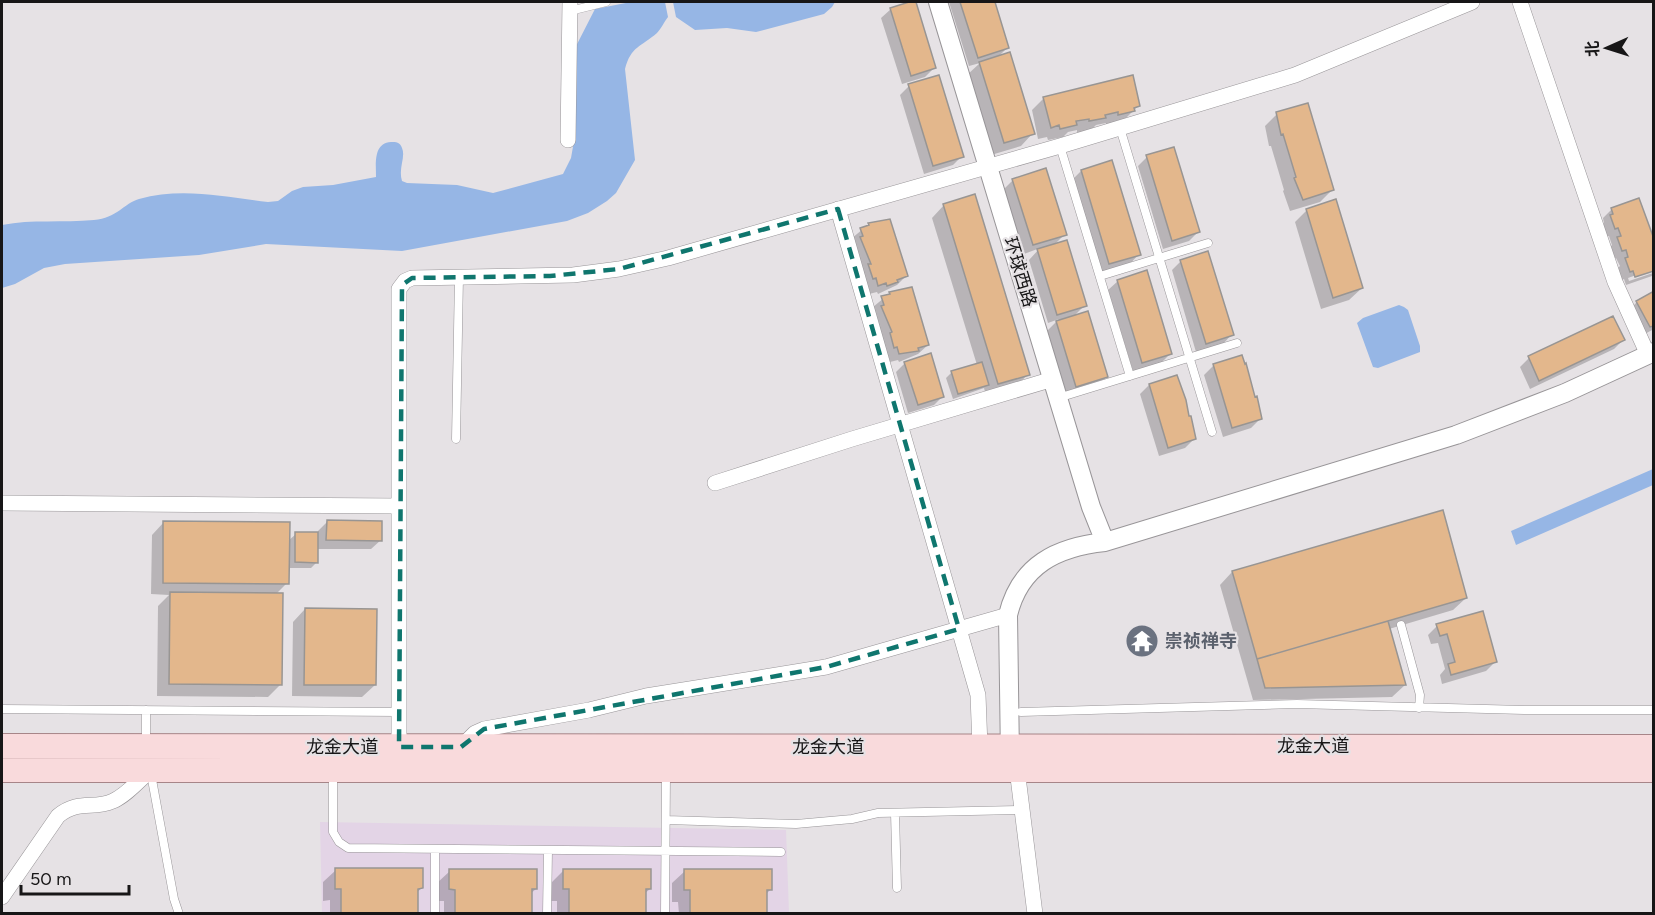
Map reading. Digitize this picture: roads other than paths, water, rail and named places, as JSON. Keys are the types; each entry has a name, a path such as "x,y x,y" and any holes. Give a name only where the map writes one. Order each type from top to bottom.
{"main road":[{"name":"龙金大道","path":"2,746 980,747 1016,760 1653,770"},
{"name":"龙金大道","path":"2,770 666,770 1016,760 1653,747"}],"street":[{"name":"环球西路","path":"938,2 1091,507 1105,542"},
{"path":"399,747 399,289 405,281 412,278 550,276 619,269 668,258 1060,146 1295,75 1472,2"},
{"path":"1035,914 1016,760 1008,615 1017,589 1038,566 1062,551 1078,545 1105,542 1456,435 1565,393 1651,353 1615,282 1520,2"},
{"path":"568,140 570,6"},
{"path":"838,209 978,695 980,747"},
{"path":"715,483 900,424 1053,379"},
{"path":"2,503 399,506"},
{"path":"1016,760 1021,712 1020,616 1028,595 1045,575 1105,542"},
{"path":"460,747 475,733 484,729 589,710 646,696 826,667 1008,615"},
{"path":"2,897 58,816 66,809 117,800 151,770"}],"lane":[{"path":"570,6 606,2"},
{"path":"1120,128 1212,432"},
{"path":"1060,146 1130,376"},
{"path":"1100,276 1208,243"},
{"path":"456,439 459,277"},
{"path":"1058,398 1237,343"},
{"path":"1401,625 1420,695 1419,708"},
{"path":"1021,712 1297,704 1524,710 1653,710"},
{"path":"2,709 399,712"},
{"path":"146,746 147,710"},
{"path":"151,770 174,898 179,914"},
{"path":"333,770 333,832 339,843 348,848 781,852"},
{"path":"665,914 666,770"},
{"path":"666,820 796,824 852,819 878,813 1022,810"},
{"path":"895,813 897,888"},
{"path":"435,849 435,914"},
{"path":"547,914 548,850"}],"water":[{"path":"631,2 665,2 668,17 657,33 634,51 625,69 635,160 616,193 588,213 567,221 402,251 266,244 199,255 65,264 44,268 15,284 2,288 2,225 102,219 139,199 155,195 187,193 268,202 278,201 292,191 303,187 333,185 376,177 378,150 385,143 396,142 402,148 401,176 402,181 407,183 457,185 493,193 563,174 571,158 574,141 573,52 595,9"},
{"path":"673,2 835,2 824,14 756,32 727,28 695,30 676,17"},
{"path":"1399,305 1408,310 1420,352 1378,368 1373,367 1357,323 1363,318"},
{"path":"1653,469 1653,485 1516,545 1511,531"}],"place":[{"name":"崇祯禅寺","path":"1142,641"}]}
